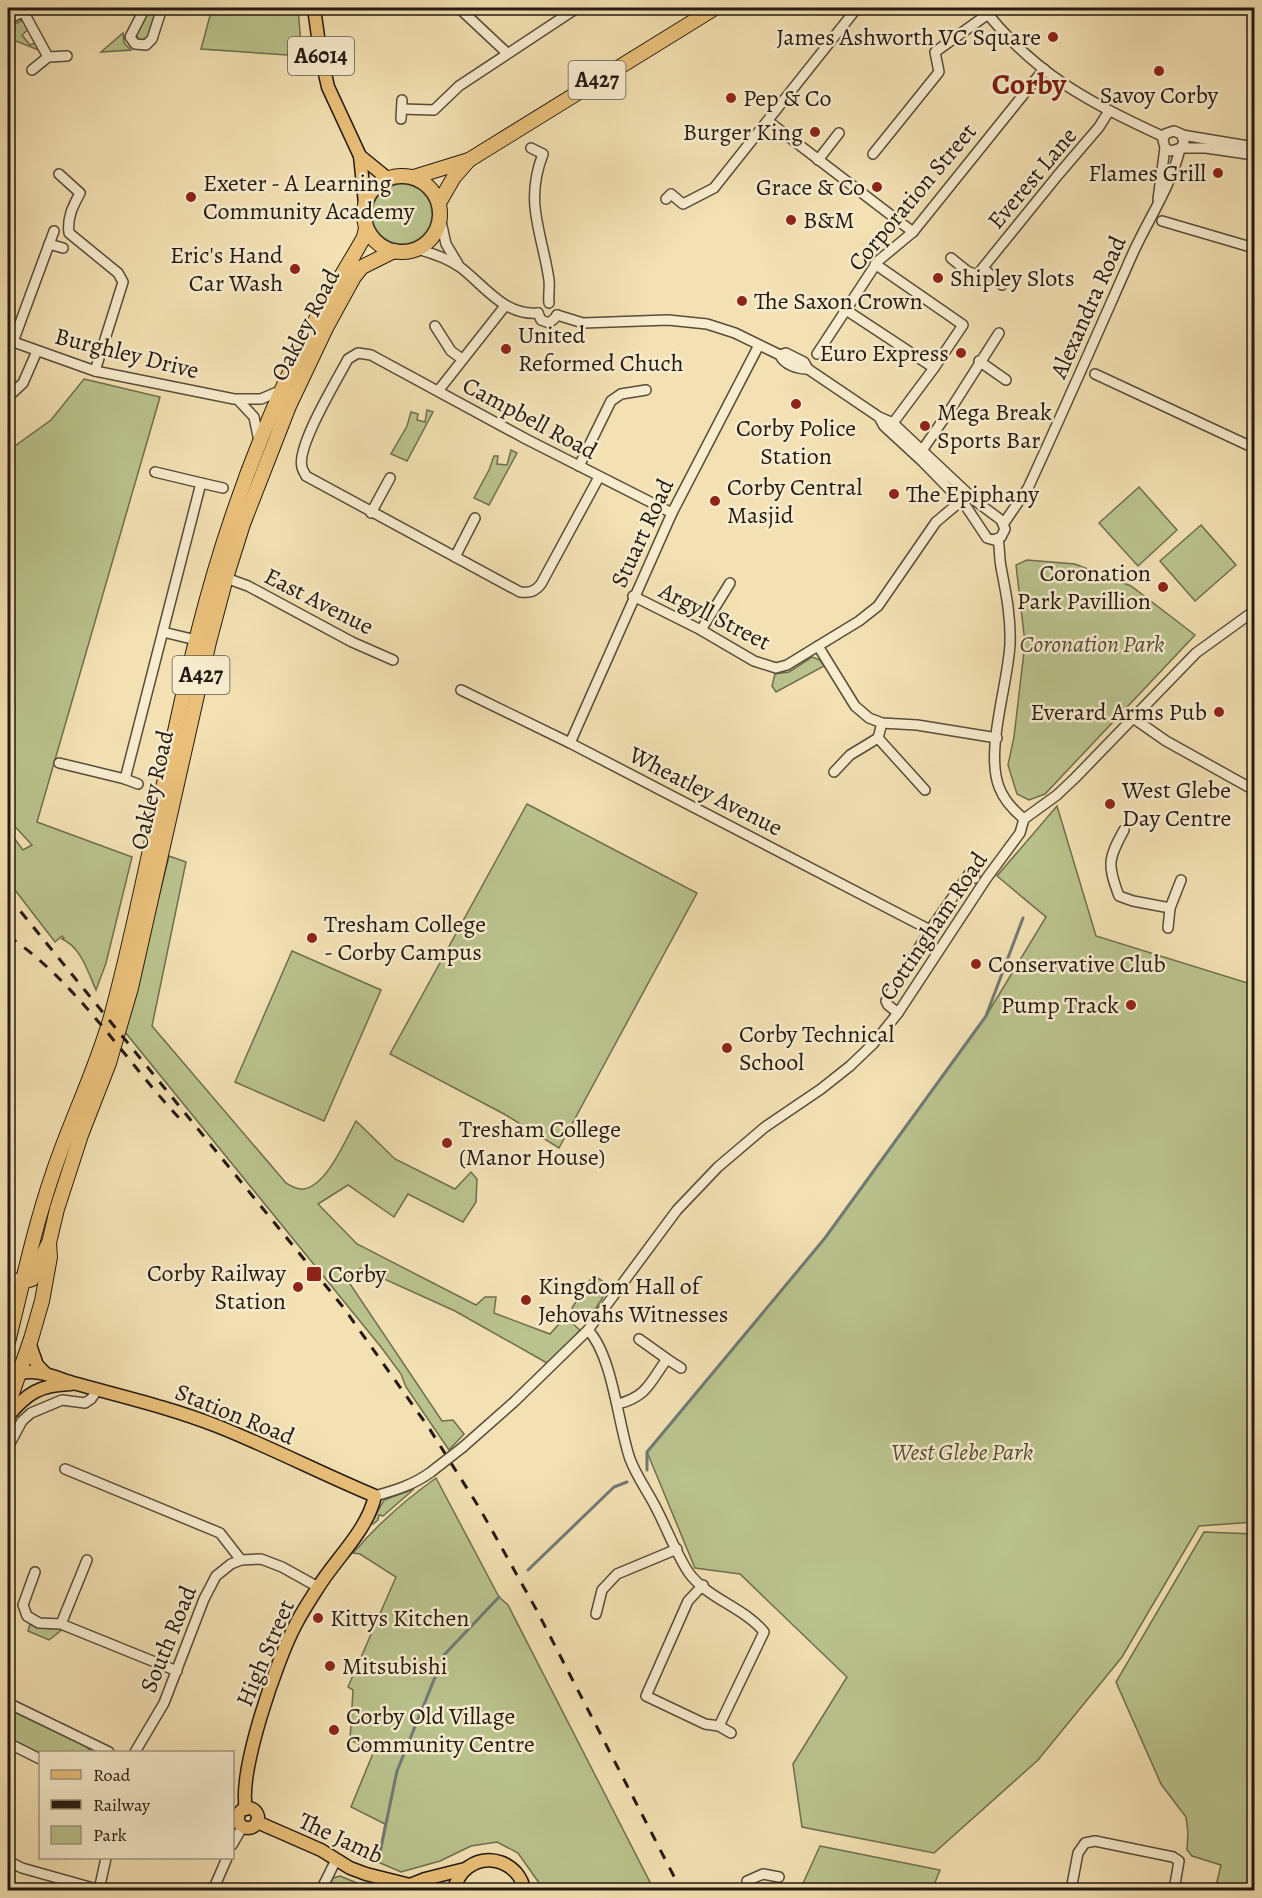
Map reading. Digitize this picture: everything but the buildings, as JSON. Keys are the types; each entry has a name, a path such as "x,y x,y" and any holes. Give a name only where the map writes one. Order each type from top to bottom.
{"highway":[{"name":"A427","path":"414,177 469,160 715,8"},
{"name":"A427","path":"439,210 454,177 469,160"},
{"path":"400,175 414,177 429,187 439,210 437,229 429,240 417,249 404,252 382,247 372,238 366,228 363,214 370,192 387,178 400,175"},
{"name":"Oakley Road","path":"8,1342 52,1173 111,1016 196,640 228,530 259,443 282,390 321,310 364,237 366,228"},
{"name":"Oakley Road","path":"20,1373 42,1301 50,1257 49,1243 64,1184 109,1063 131,988 202,673 226,578 243,524 298,386 354,277 362,267 394,251"},
{"path":"23,1281 31,1280 35,1276 42,1254 49,1243"},
{"path":"23,1281 34,1287 42,1301"},
{"name":"A427","path":"8,1405 20,1373"},
{"path":"8,1381 11,1376 20,1373"}],"main road":[{"name":"A6014","path":"314,8 328,87 360,156 365,204"},
{"name":"A6014","path":"360,156 387,178"},
{"path":"30,1345 37,1365 45,1373"},
{"name":"Station Road","path":"20,1373 30,1371 45,1373 75,1384 127,1396 219,1427 375,1496"},
{"name":"Station Road","path":"8,1416 20,1400 37,1389 56,1384 75,1384"},
{"name":"High Street","path":"246,1809 244,1791 255,1735 288,1641 318,1587 364,1525 375,1496"},
{"path":"246,1809 255,1810 258,1816 257,1822 251,1827 243,1826 239,1821 239,1815 246,1809"},
{"name":"The Jamb","path":"257,1822 321,1850 366,1874 414,1889 488,1860 511,1867 519,1876 525,1889"},
{"path":"453,1890 465,1869"}],"street":[{"path":"145,8 130,36 135,44 146,45 152,39 162,8"},
{"path":"459,8 507,53"},
{"path":"402,109 434,110 459,86 577,8"},
{"path":"671,200 683,204 714,188 857,8"},
{"path":"8,19 27,9 48,57"},
{"path":"873,154 939,72 935,52 986,11 1008,37 1065,86 1109,111 1164,137"},
{"path":"32,70 48,57 66,56"},
{"name":"Corporation Street","path":"817,354 875,264 913,232 1044,69"},
{"name":"Everest Lane","path":"983,268 1100,127 1109,111"},
{"path":"768,121 913,232"},
{"path":"1254,147 1182,135 1171,131 1164,137 1163,143 1165,148 1171,151 1181,148 1206,148 1254,155"},
{"path":"818,160 839,133"},
{"path":"1181,148 1184,142 1182,135"},
{"path":"531,148 543,154 535,178 533,200 549,281 549,303"},
{"name":"Alexandra Road","path":"1157,202 1165,148"},
{"name":"Alexandra Road","path":"1001,520 1028,488 1157,202 1167,188 1181,148"},
{"path":"59,174 80,193 69,215 69,233 118,273 123,282 95,371"},
{"path":"439,210 446,244 459,267"},
{"path":"1175,225 1179,214"},
{"path":"1162,221 1254,248"},
{"path":"10,341 54,231"},
{"path":"49,244 63,248"},
{"path":"417,249 438,256 459,267 505,306 526,314 538,314"},
{"path":"951,258 967,271 977,275 983,268 1002,285"},
{"path":"875,264 963,325 893,423"},
{"path":"549,303 540,307 538,314 541,320 549,322 557,315"},
{"path":"549,303 555,308 557,315"},
{"path":"438,391 505,306"},
{"path":"846,310 934,368"},
{"path":"557,315 582,323 637,320 687,321 707,324 735,333 780,355 786,353 804,362 808,369 879,417 893,423 977,502 1001,520 1005,532 998,539"},
{"path":"435,326 451,351 462,358"},
{"path":"923,449 999,333"},
{"name":"Burghley Drive","path":"10,341 95,371 238,400 261,399 282,390"},
{"name":"Stuart Road","path":"570,743 633,596 672,513 759,345"},
{"path":"8,397 23,383 37,351"},
{"name":"Campbell Road","path":"371,513 306,476 302,467 305,443 348,359 358,353 371,355 599,477 672,513"},
{"path":"980,361 1006,380"},
{"path":"1095,374 1254,448"},
{"path":"579,466 611,401 621,394 641,391 638,404"},
{"path":"238,400 254,417 259,443"},
{"path":"879,417 884,426 961,501 987,538 998,539"},
{"path":"155,472 222,488"},
{"path":"390,478 371,513 520,592 526,593 537,590 599,477"},
{"name":"Oakley Road","path":"59,763 125,779 201,483"},
{"name":"Argyll Street","path":"633,596 701,630 765,666 776,668 788,664 818,646 859,621 878,606 936,522 961,501"},
{"path":"983,531 986,521 991,517 1001,520"},
{"path":"455,557 475,518"},
{"path":"998,539 1010,623 1010,648 997,738 995,770 999,786 1012,810 1024,819"},
{"name":"East Avenue","path":"226,578 248,586 352,642 393,660"},
{"path":"701,630 730,583"},
{"name":"Cottingham Road","path":"375,1496 415,1484 463,1447 531,1386 588,1330 677,1210 726,1160 765,1127 850,1066 873,1044 898,1012 975,895 1020,833 1024,819 1075,778 1196,653 1254,611"},
{"path":"163,632 196,640"},
{"path":"818,646 855,706 868,718 882,723 916,725 997,738"},
{"name":"Wheatley Avenue","path":"462,690 570,743 930,930"},
{"path":"1133,718 1166,741 1254,790"},
{"path":"834,772 847,753 878,738 882,723"},
{"path":"878,738 925,790"},
{"path":"125,779 138,784"},
{"path":"1124,830 1110,853 1110,864 1119,896 1170,908"},
{"path":"898,1012 886,1001 930,930 969,874 975,878"},
{"path":"1168,928 1170,908 1181,880"},
{"path":"8,1276 23,1281"},
{"path":"588,1330 602,1355 618,1404 631,1461 690,1574 714,1595 757,1622 764,1632 719,1726"},
{"path":"639,1339 681,1368"},
{"path":"618,1404 635,1400 646,1390 667,1359"},
{"path":"8,1447 22,1421 31,1413 62,1400 85,1403 98,1389"},
{"path":"65,1469 220,1533 241,1560 261,1559 270,1562 318,1587"},
{"path":"596,1614 602,1590 617,1574 677,1549"},
{"path":"61,1624 87,1560"},
{"name":"South Road","path":"136,1751 155,1721 211,1583 223,1570 241,1560"},
{"path":"35,1572 24,1602 25,1611 32,1620 39,1623 61,1624 177,1671"},
{"path":"703,1585 688,1601 646,1696 705,1724 719,1726 731,1733"},
{"path":"8,1703 98,1750"},
{"path":"8,1743 39,1758"},
{"path":"234,1842 243,1826"},
{"path":"1071,1890 1078,1852 1085,1842 1095,1841 1173,1857 1179,1861 1174,1890"},
{"path":"8,1861 22,1868 100,1890 106,1859"},
{"path":"213,1890 226,1859"},
{"path":"321,1890 336,1860"},
{"path":"747,1881 763,1874 779,1877"}],"green space":[{"path":"149,8 158,8 149,37 140,41 136,35 137,28"},
{"path":"215,8 298,8 302,56 201,49 211,12"},
{"path":"20,17 29,29 22,35 30,45 37,42 41,51 13,40 8,27 21,21"},
{"path":"123,33 124,43 131,50 101,52"},
{"path":"402,184 419,189 427,197 432,214 427,231 419,239 402,244 385,239 377,231 372,214 377,197 385,189"},
{"path":"84,379 160,397 37,822 132,857 106,963 96,990 79,954 62,939 64,938 62,936 55,942 8,881 8,830 23,850 32,845 8,819 8,451 51,420"},
{"path":"427,410 433,412 407,461 391,454 407,426 411,412 418,414 417,420 425,422"},
{"path":"511,450 517,453 489,505 474,498 494,456 498,456 497,464 507,465"},
{"path":"1139,487 1177,530 1138,566 1099,523"},
{"path":"1201,525 1236,565 1195,601 1160,561"},
{"name":"Coronation Park","path":"1027,560 1075,564 1131,586 1195,635 1045,794 1029,800 1017,794 1008,765 1014,737 1025,643 1016,565"},
{"path":"812,657 820,660 824,666 776,692 772,686 775,674 789,672"},
{"path":"527,804 697,893 559,1148 504,1114 390,1054"},
{"name":"West Glebe Park","path":"1057,806 1096,936 1254,985 1254,1522 1199,1526 1122,1657 1038,1760 934,1853 802,1827 793,1764 847,1677 740,1574 695,1568 647,1452 825,1238 986,1016 1046,917 997,876"},
{"path":"169,856 186,862 152,1026 286,1183 304,1189 320,1180 328,1171 356,1121 395,1159 455,1189 471,1172 477,1179 476,1202 463,1222 408,1194 394,1217 348,1185 318,1204 357,1244 476,1305 485,1297 496,1297 494,1313 550,1334 565,1317 580,1330 564,1349 547,1363 455,1311 360,1268 346,1278 442,1421 453,1420 464,1434 449,1450 406,1387 401,1374 381,1347 125,1032"},
{"path":"292,951 381,990 324,1121 235,1082"},
{"path":"593,1275 610,1286 587,1322 572,1308"},
{"path":"436,1478 499,1597 508,1605 654,1890 544,1890 518,1853 497,1842 471,1846 440,1861 401,1872 378,1862 385,1824 351,1807 374,1751 350,1740 353,1690 348,1687 396,1577 360,1554 353,1553 392,1513"},
{"path":"414,1489 383,1516 379,1515 378,1520 373,1524 384,1500"},
{"path":"1204,1532 1254,1534 1254,1890 1215,1890 1221,1865 1192,1856 1187,1850 1186,1817 1161,1784 1116,1682"},
{"path":"30,1624 37,1628 63,1629 49,1640 28,1631"},
{"path":"8,1709 86,1746 90,1751 39,1751 39,1754 8,1738"},
{"path":"820,1846 940,1870 932,1890 800,1890"},
{"path":"340,1876 374,1890 327,1890 333,1878"}],"waterway":[{"path":"647,1470 647,1452 825,1238 986,1016 1023,918"},
{"path":"528,1570 614,1487 627,1482"},
{"path":"378,1862 397,1771 444,1655 499,1597"}],"railway":[{"path":"8,896 343,1307 429,1428 480,1509 536,1609 681,1890"},
{"path":"8,936 33,954 78,998 180,1119"}],"place":[{"name":"James Ashworth VC Square","path":"1053,37"},
{"name":"Savoy Corby","path":"1159,71"},
{"name":"Pep & Co","path":"731,98"},
{"name":"Burger King","path":"815,132"},
{"name":"Flames Grill","path":"1218,173"},
{"name":"Grace & Co","path":"877,187"},
{"name":"Exeter - A Learning Community Academy","path":"191,197"},
{"name":"B&M","path":"791,220"},
{"name":"Eric's Hand Car Wash","path":"295,269"},
{"name":"Shipley Slots","path":"938,278"},
{"name":"The Saxon Crown","path":"742,301"},
{"name":"United Reformed Chuch","path":"506,349"},
{"name":"Euro Express","path":"961,353"},
{"name":"Corby Police Station","path":"796,404"},
{"name":"Mega Break Sports Bar","path":"925,426"},
{"name":"The Epiphany","path":"894,494"},
{"name":"Corby Central Masjid","path":"715,501"},
{"name":"Coronation Park Pavillion","path":"1163,587"},
{"name":"Everard Arms Pub","path":"1219,712"},
{"name":"West Glebe Day Centre","path":"1110,804"},
{"name":"Tresham College - Corby Campus","path":"312,938"},
{"name":"Conservative Club","path":"976,964"},
{"name":"Pump Track","path":"1131,1005"},
{"name":"Corby Technical School","path":"727,1048"},
{"name":"Tresham College (Manor House)","path":"447,1143"},
{"name":"Corby","path":"314,1274"},
{"name":"Corby Railway Station","path":"298,1287"},
{"name":"Kingdom Hall of Jehovahs Witnesses","path":"526,1300"},
{"name":"Kittys Kitchen","path":"318,1618"},
{"name":"Mitsubishi","path":"330,1666"},
{"name":"Corby Old Village Community Centre","path":"334,1730"}],"district":[{"name":"Corby","path":"1029,84"}]}
